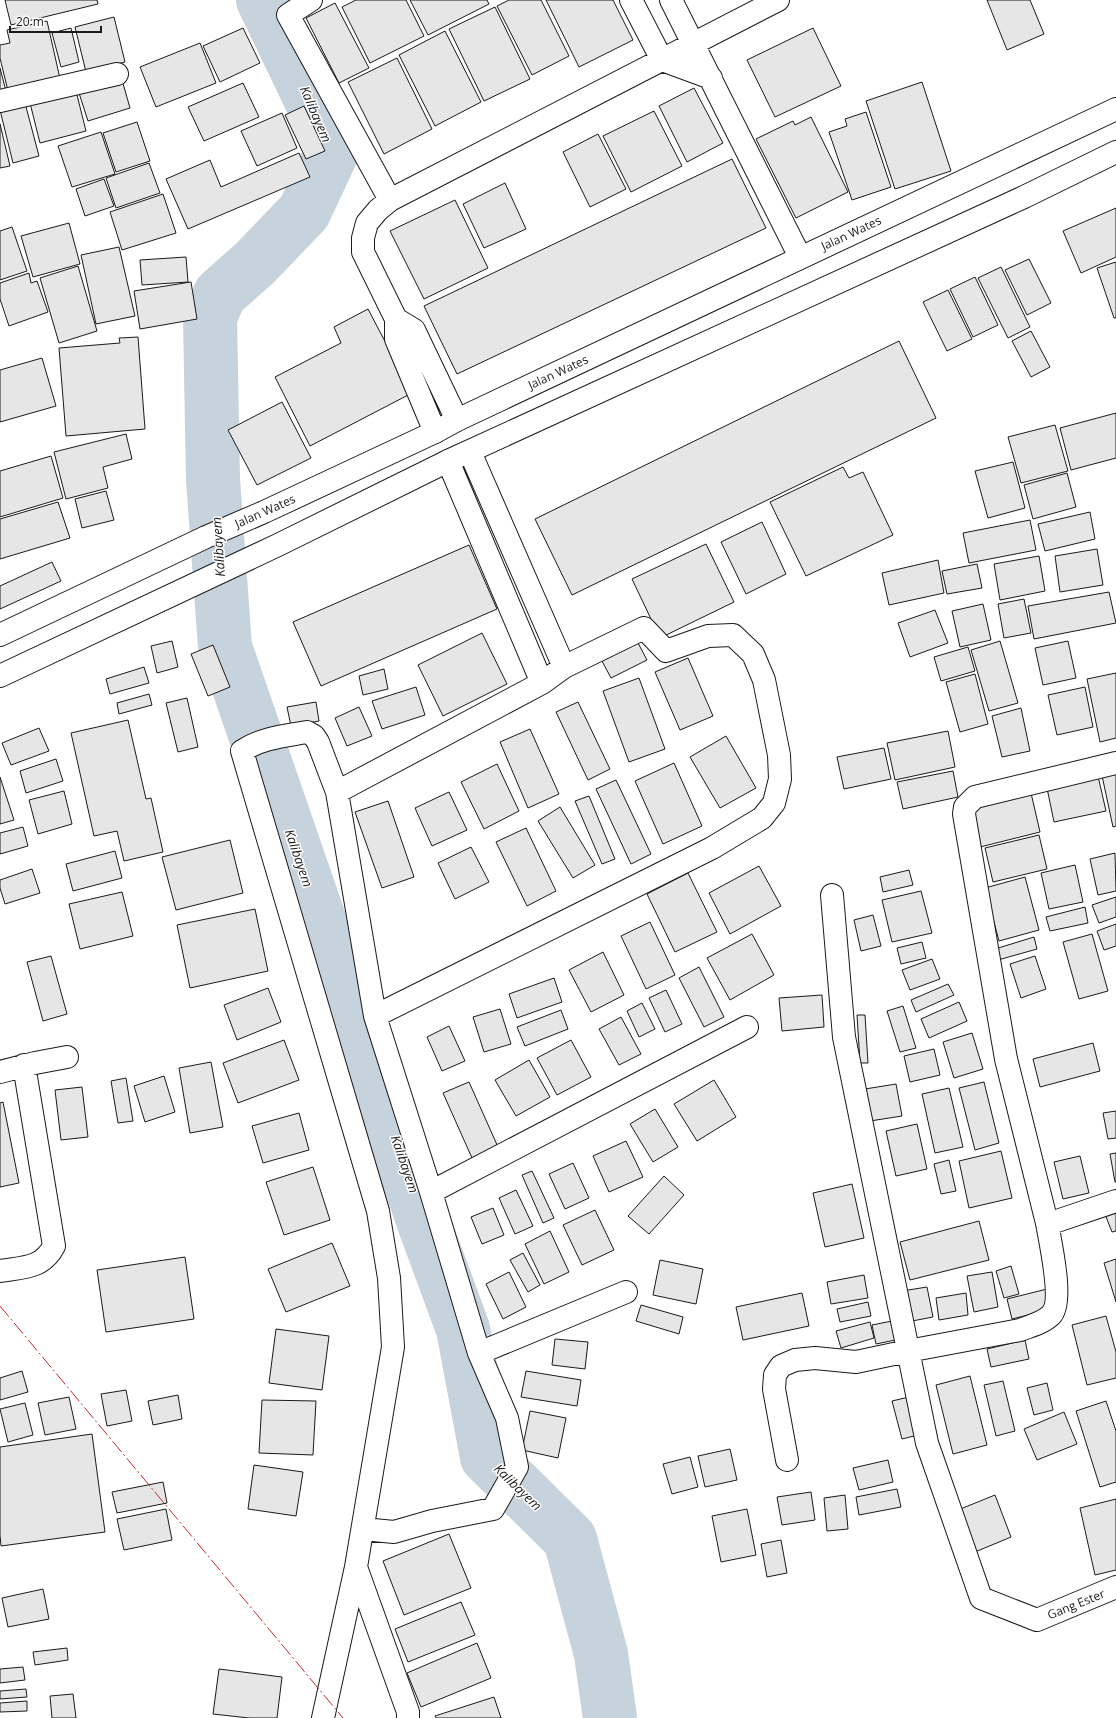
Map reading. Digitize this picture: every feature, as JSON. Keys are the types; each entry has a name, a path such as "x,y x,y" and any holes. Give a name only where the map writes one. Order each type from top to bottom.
{"street":[{"path":"311,0 284,7 390,200"},
{"path":"631,0 662,60 711,78"},
{"path":"671,0 800,257"},
{"path":"542,683 396,339 396,319 363,252 363,238 367,224 378,210 390,200 778,0"},
{"path":"0,101 117,74"},
{"name":"Jalan Wates","path":"0,635 206,537 264,512 435,432 457,420 800,257 1116,109"},
{"path":"0,676 152,606 448,461 1024,197 1116,152"},
{"path":"396,319 414,330 457,420 564,667"},
{"path":"338,792 542,683 564,667 644,628 666,651 708,636 733,635 752,654 764,680 779,755 780,779 774,803 762,818 712,848 375,1016"},
{"path":"323,1718 356,1567 393,1347 389,1278 378,1211 242,751 258,742 307,732 310,733 318,742 338,792 375,1016 431,1192 479,1353 507,1418 517,1467 493,1509 432,1521 394,1532 363,1529"},
{"path":"787,1460 774,1388 775,1375 781,1366 795,1360 815,1358 856,1362 1020,1330 1038,1323 1052,1314 1056,1305 1056,1287 1047,1223 1006,1059 964,814 965,808 975,797 1116,763"},
{"path":"832,895 844,1038 908,1351"},
{"path":"431,1192 747,1027"},
{"path":"0,1072 24,1065 67,1057"},
{"path":"0,1271 36,1265 48,1257 54,1246 24,1065"},
{"path":"1047,1223 1116,1201"},
{"path":"479,1353 626,1292"},
{"name":"Gang Ester","path":"908,1351 927,1443 981,1598 1037,1620 1116,1588"},
{"path":"356,1567 408,1712 408,1718"}],"building":[{"path":"5,0 97,0 98,4 11,25"},
{"path":"356,0 406,0 424,36 370,63 342,7"},
{"path":"410,0 487,0 489,4 428,35"},
{"path":"509,0 541,0 569,56 532,75 497,6"},
{"path":"546,0 613,0 633,40 579,67"},
{"path":"987,0 1030,0 1044,34 1007,50"},
{"path":"335,3 369,68 339,83 306,18"},
{"path":"495,7 530,79 484,101 449,29"},
{"path":"114,17 125,62 86,72 75,27"},
{"path":"47,21 61,83 9,95 0,58 0,45 10,43 7,30"},
{"path":"71,28 79,62 61,67 52,33"},
{"path":"243,28 260,63 220,82 203,46"},
{"path":"813,28 841,86 775,117 747,60"},
{"path":"445,31 481,102 435,126 399,55"},
{"path":"200,43 216,83 156,107 140,67"},
{"path":"397,58 432,129 384,154 348,82"},
{"path":"0,68 7,95 0,97"},
{"path":"122,80 130,108 88,121 79,93"},
{"path":"922,82 951,171 895,189 866,101"},
{"path":"243,83 259,117 204,141 188,107"},
{"path":"694,88 723,143 687,162 659,106"},
{"path":"76,91 86,131 40,143 30,103"},
{"path":"25,103 39,156 13,163 0,110"},
{"path":"304,106 325,151 306,159 285,115"},
{"path":"654,111 682,166 631,192 603,136"},
{"path":"866,112 891,187 852,200 829,132 847,126 845,119"},
{"path":"282,113 297,148 257,166 241,131"},
{"path":"811,117 848,192 796,218 756,139 793,121 795,125"},
{"path":"137,122 150,161 116,172 103,133"},
{"path":"0,124 10,166 0,168"},
{"path":"101,132 115,174 72,187 58,146"},
{"path":"598,134 626,189 590,207 563,152"},
{"path":"299,153 310,177 188,229 166,179 210,160 221,187"},
{"path":"732,159 766,228 457,374 424,306"},
{"path":"149,163 160,193 116,208 106,178"},
{"path":"104,179 114,206 85,216 76,189"},
{"path":"505,183 526,229 484,248 463,204"},
{"path":"163,194 176,233 122,250 110,212"},
{"path":"455,200 488,268 424,299 390,231"},
{"path":"1116,208 1116,257 1081,273 1063,231"},
{"path":"69,223 80,264 33,277 21,236"},
{"path":"12,227 27,271 0,280 0,231"},
{"path":"119,247 135,316 96,324 81,255"},
{"path":"186,257 188,282 142,285 140,260"},
{"path":"1029,259 1051,303 1027,315 1005,270"},
{"path":"1116,262 1116,318 1114,318 1097,268"},
{"path":"78,266 97,331 59,343 40,278"},
{"path":"1001,267 1030,327 1008,338 978,278"},
{"path":"29,273 31,283 37,281 48,312 9,326 0,299 0,283"},
{"path":"975,277 998,325 973,337 950,289"},
{"path":"191,282 197,319 140,329 134,291"},
{"path":"948,290 972,339 947,351 923,302"},
{"path":"368,309 412,393 310,446 275,377 341,343 334,327"},
{"path":"1031,331 1050,367 1031,377 1012,341"},
{"path":"138,337 145,429 66,436 59,348 120,343 119,338"},
{"path":"899,341 936,418 572,595 535,519"},
{"path":"42,358 56,406 0,422 0,370"},
{"path":"282,402 311,458 257,485 228,430"},
{"path":"1116,413 1116,458 1071,470 1060,428"},
{"path":"1055,425 1068,471 1021,483 1008,437"},
{"path":"126,434 132,459 103,467 108,488 66,499 54,452"},
{"path":"51,456 63,498 0,517 0,471"},
{"path":"1013,462 1025,508 988,518 975,471"},
{"path":"843,467 849,478 863,472 893,535 806,576 770,502"},
{"path":"1067,473 1076,507 1033,519 1024,485"},
{"path":"106,491 114,520 82,528 75,499"},
{"path":"58,502 70,538 0,559 0,519"},
{"path":"1090,512 1095,539 1045,551 1038,524"},
{"path":"1030,520 1036,550 969,563 963,533"},
{"path":"762,522 786,574 746,594 721,542"},
{"path":"706,544 734,602 660,638 632,579"},
{"path":"469,545 497,609 321,686 293,622"},
{"path":"1097,549 1103,585 1060,592 1055,556"},
{"path":"1039,556 1045,591 1000,600 994,564"},
{"path":"938,560 944,593 889,605 882,573"},
{"path":"52,562 61,581 0,609 0,586"},
{"path":"977,564 982,588 947,594 942,571"},
{"path":"1109,592 1116,623 1034,639 1028,606"},
{"path":"1024,599 1031,633 1004,638 998,604"},
{"path":"983,604 991,640 960,647 952,611"},
{"path":"935,610 948,643 910,657 898,623"},
{"path":"482,633 507,684 443,716 418,665"},
{"path":"172,641 178,667 157,673 151,646"},
{"path":"1000,641 1018,703 989,711 971,650"},
{"path":"1068,641 1076,678 1043,685 1035,648"},
{"path":"638,643 647,660 611,678 602,661"},
{"path":"213,645 230,687 208,696 191,654"},
{"path":"968,647 975,671 941,681 934,657"},
{"path":"688,658 713,716 680,730 655,672"},
{"path":"144,667 149,683 110,694 106,679"},
{"path":"384,669 388,689 363,695 359,676"},
{"path":"1116,673 1116,738 1100,742 1087,679"},
{"path":"975,674 988,724 960,732 946,682"},
{"path":"639,678 665,749 629,762 603,691"},
{"path":"416,687 425,715 382,729 372,701"},
{"path":"1085,687 1093,727 1057,735 1048,695"},
{"path":"149,694 152,705 119,714 117,703"},
{"path":"187,698 198,747 178,752 166,703"},
{"path":"316,702 319,721 291,726 287,707"},
{"path":"578,702 610,769 588,780 556,712"},
{"path":"359,707 372,736 347,746 335,718"},
{"path":"1021,708 1030,751 1002,757 992,716"},
{"path":"128,720 146,799 151,798 163,852 124,861 117,831 94,836 71,733"},
{"path":"39,728 49,751 11,765 2,743"},
{"path":"530,729 559,794 528,808 500,742"},
{"path":"948,731 955,767 895,780 887,743"},
{"path":"726,736 756,788 720,808 690,757"},
{"path":"884,748 891,779 844,789 837,757"},
{"path":"56,759 63,781 26,793 20,771"},
{"path":"674,763 702,826 663,844 635,781"},
{"path":"497,764 519,811 484,829 461,782"},
{"path":"1116,768 1116,826 1113,827 1101,771"},
{"path":"953,771 958,797 903,809 897,782"},
{"path":"1098,776 1106,811 1054,822 1047,788"},
{"path":"0,777 14,820 0,824"},
{"path":"616,780 651,854 631,864 596,789"},
{"path":"64,791 72,824 38,834 29,800"},
{"path":"449,792 467,830 432,846 415,808"},
{"path":"1031,793 1040,832 980,847 970,808"},
{"path":"589,796 615,859 602,864 575,801"},
{"path":"388,801 414,877 382,888 355,812"},
{"path":"560,807 595,865 573,878 538,821"},
{"path":"23,827 28,846 0,854 0,833"},
{"path":"526,828 556,891 527,906 496,842"},
{"path":"1039,835 1047,869 993,882 985,848"},
{"path":"230,840 243,893 176,910 162,857"},
{"path":"471,847 489,882 455,899 438,863"},
{"path":"115,851 122,878 73,891 66,864"},
{"path":"1115,853 1116,891 1098,895 1090,859"},
{"path":"1075,865 1083,902 1049,909 1041,873"},
{"path":"759,866 781,906 730,934 709,893"},
{"path":"32,869 40,893 5,904 0,888 0,880"},
{"path":"909,870 913,885 883,892 880,877"},
{"path":"688,873 717,932 675,952 647,894"},
{"path":"1025,877 1039,930 999,941 985,888"},
{"path":"921,891 932,933 892,942 882,900"},
{"path":"122,892 133,936 80,949 69,904"},
{"path":"1116,897 1116,917 1099,923 1092,905"},
{"path":"1085,907 1088,923 1050,931 1046,917"},
{"path":"255,909 268,971 190,988 177,925"},
{"path":"873,915 881,946 861,951 854,920"},
{"path":"650,922 675,975 646,989 621,936"},
{"path":"1116,924 1116,946 1104,950 1097,931"},
{"path":"752,934 774,975 730,1000 707,958"},
{"path":"1092,934 1108,991 1079,999 1063,942"},
{"path":"1034,937 1037,949 998,960 995,949"},
{"path":"922,942 926,958 901,964 897,948"},
{"path":"603,952 624,995 591,1012 569,970"},
{"path":"51,956 67,1014 43,1021 27,962"},
{"path":"1035,956 1046,989 1021,998 1010,964"},
{"path":"932,959 940,979 910,990 902,970"},
{"path":"699,967 724,1017 704,1027 679,978"},
{"path":"554,978 562,1002 517,1018 509,994"},
{"path":"948,984 954,995 916,1012 911,1000"},
{"path":"268,988 281,1022 237,1040 224,1005"},
{"path":"666,990 682,1024 665,1032 649,998"},
{"path":"822,995 824,1027 782,1031 779,998"},
{"path":"959,1002 967,1021 929,1038 921,1019"},
{"path":"642,1003 655,1029 639,1037 627,1011"},
{"path":"903,1006 916,1048 900,1052 887,1011"},
{"path":"500,1009 511,1044 484,1052 473,1017"},
{"path":"561,1010 568,1029 525,1046 517,1027"},
{"path":"857,1015 865,1015 868,1063 860,1063"},
{"path":"621,1017 641,1054 619,1065 599,1029"},
{"path":"449,1026 465,1061 442,1071 427,1037"},
{"path":"972,1033 983,1069 954,1078 943,1042"},
{"path":"284,1040 299,1080 238,1103 223,1063"},
{"path":"571,1040 591,1077 557,1095 537,1058"},
{"path":"1093,1043 1100,1071 1040,1087 1033,1059"},
{"path":"934,1049 940,1075 910,1082 904,1056"},
{"path":"529,1060 550,1097 516,1116 495,1080"},
{"path":"211,1062 223,1127 190,1133 179,1068"},
{"path":"164,1076 175,1112 145,1122 134,1086"},
{"path":"126,1078 133,1121 118,1123 111,1081"},
{"path":"714,1080 736,1117 697,1141 674,1104"},
{"path":"469,1082 498,1147 472,1158 443,1093"},
{"path":"984,1082 999,1143 975,1150 959,1088"},
{"path":"896,1084 902,1116 870,1121 865,1089"},
{"path":"82,1087 88,1137 61,1140 55,1090"},
{"path":"949,1088 963,1147 935,1153 922,1094"},
{"path":"3,1102 19,1183 0,1187 0,1103"},
{"path":"655,1109 678,1147 653,1162 630,1124"},
{"path":"1116,1111 1116,1138 1108,1139 1103,1113"},
{"path":"299,1113 309,1150 263,1163 252,1126"},
{"path":"917,1124 927,1169 896,1176 886,1131"},
{"path":"626,1141 643,1177 609,1192 593,1156"},
{"path":"1001,1151 1012,1198 969,1208 959,1161"},
{"path":"1116,1153 1116,1182 1115,1182 1110,1154"},
{"path":"1080,1156 1089,1193 1063,1199 1054,1162"},
{"path":"949,1160 956,1191 941,1194 934,1164"},
{"path":"573,1163 589,1198 565,1209 549,1174"},
{"path":"313,1167 330,1220 284,1235 266,1182"},
{"path":"532,1171 554,1218 543,1223 522,1175"},
{"path":"664,1176 684,1195 649,1234 628,1216"},
{"path":"852,1184 864,1238 825,1247 813,1193"},
{"path":"516,1190 533,1226 515,1234 499,1198"},
{"path":"1116,1204 1116,1231 1112,1232 1103,1209"},
{"path":"493,1208 504,1235 482,1244 471,1217"},
{"path":"595,1210 614,1250 582,1265 563,1225"},
{"path":"979,1221 989,1260 910,1280 900,1242"},
{"path":"550,1231 569,1272 544,1284 525,1244"},
{"path":"332,1243 350,1286 286,1312 268,1269"},
{"path":"523,1253 540,1285 528,1292 510,1260"},
{"path":"185,1257 194,1319 106,1332 97,1270"},
{"path":"1116,1259 1116,1302 1104,1263"},
{"path":"660,1260 703,1269 696,1304 653,1295"},
{"path":"1011,1266 1019,1294 1004,1298 996,1271"},
{"path":"509,1272 526,1307 503,1319 486,1284"},
{"path":"992,1272 998,1307 974,1312 967,1276"},
{"path":"864,1275 868,1298 831,1304 827,1282"},
{"path":"927,1287 933,1317 907,1322 902,1291"},
{"path":"1047,1289 1052,1309 1012,1319 1007,1299"},
{"path":"802,1293 809,1326 743,1340 736,1307"},
{"path":"966,1293 968,1315 939,1320 936,1298"},
{"path":"868,1302 871,1316 840,1322 837,1309"},
{"path":"641,1305 683,1317 679,1334 636,1321"},
{"path":"1106,1316 1116,1352 1116,1378 1087,1385 1072,1325"},
{"path":"897,1320 900,1339 876,1344 872,1325"},
{"path":"870,1322 874,1338 841,1348 836,1331"},
{"path":"276,1329 329,1336 322,1390 269,1383"},
{"path":"555,1339 588,1342 585,1369 552,1365"},
{"path":"1025,1340 1029,1359 991,1367 987,1349"},
{"path":"22,1371 28,1392 0,1400 0,1378"},
{"path":"526,1371 581,1380 577,1406 521,1397"},
{"path":"970,1376 987,1445 953,1454 936,1385"},
{"path":"1003,1381 1015,1431 996,1436 984,1385"},
{"path":"1047,1383 1053,1410 1034,1415 1027,1388"},
{"path":"126,1390 132,1421 107,1426 101,1394"},
{"path":"178,1395 182,1419 153,1425 148,1401"},
{"path":"913,1396 922,1434 902,1439 892,1401"},
{"path":"69,1397 76,1429 45,1435 38,1403"},
{"path":"262,1400 316,1401 313,1455 259,1453"},
{"path":"1106,1401 1116,1431 1116,1482 1100,1487 1076,1411"},
{"path":"25,1403 33,1435 8,1442 0,1409"},
{"path":"530,1411 566,1418 558,1458 522,1450"},
{"path":"1064,1412 1077,1444 1037,1460 1024,1429"},
{"path":"92,1434 105,1532 1,1546 0,1447"},
{"path":"730,1449 737,1480 705,1487 698,1456"},
{"path":"690,1457 698,1487 672,1494 663,1464"},
{"path":"888,1460 893,1482 859,1490 853,1468"},
{"path":"254,1465 303,1472 296,1516 248,1509"},
{"path":"163,1482 167,1503 117,1513 112,1492"},
{"path":"897,1489 901,1507 859,1515 856,1497"},
{"path":"811,1492 815,1520 782,1525 777,1497"},
{"path":"845,1495 848,1529 827,1531 824,1498"},
{"path":"995,1495 1011,1537 975,1552 958,1510"},
{"path":"1116,1499 1116,1570 1095,1575 1080,1508"},
{"path":"166,1509 172,1540 124,1550 117,1519"},
{"path":"747,1509 756,1555 721,1562 712,1516"},
{"path":"449,1534 471,1588 404,1615 383,1561"},
{"path":"781,1540 787,1573 767,1577 761,1544"},
{"path":"43,1589 49,1619 8,1627 2,1598"},
{"path":"461,1602 475,1635 408,1662 395,1629"},
{"path":"477,1643 491,1678 421,1707 407,1673"},
{"path":"67,1648 68,1660 35,1665 33,1652"},
{"path":"23,1667 25,1680 0,1683 0,1669"},
{"path":"219,1669 282,1677 277,1718 249,1718 213,1714"},
{"path":"26,1689 27,1697 0,1699 0,1691"},
{"path":"73,1694 76,1718 52,1718 50,1696"},
{"path":"494,1697 501,1718 436,1718 435,1716"},
{"path":"27,1701 27,1711 0,1712 0,1703"}],"waterway":[{"name":"Kalibayem","path":"263,0 315,108 332,152 304,212 255,263 220,294 210,317 213,479 225,647 425,1226 463,1329 487,1457 570,1539 601,1654 610,1718"}],"power":[{"path":"0,1306 343,1718"}]}
